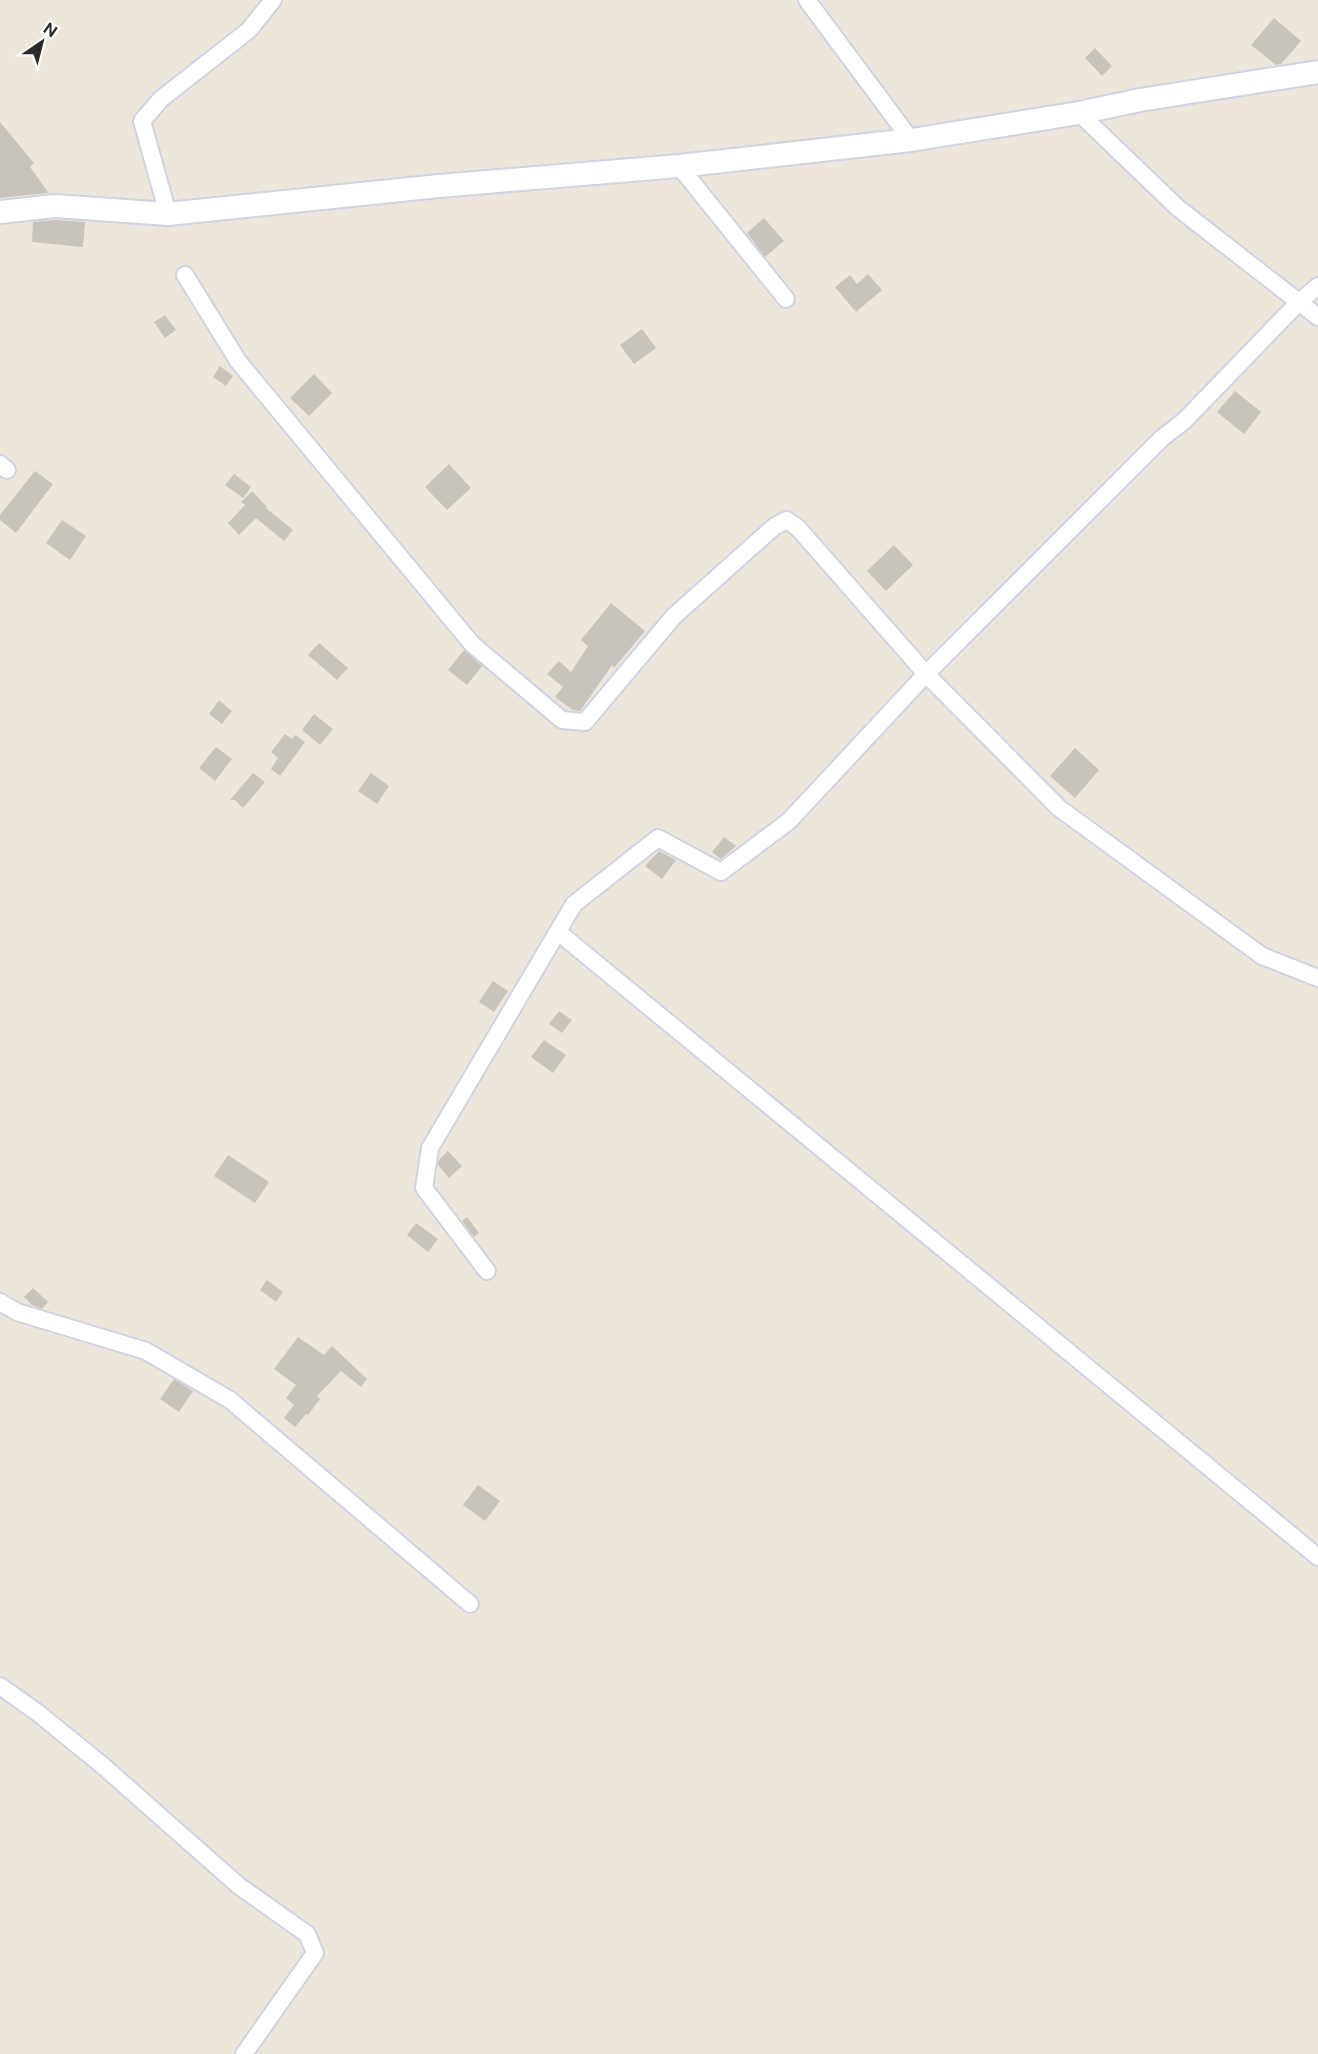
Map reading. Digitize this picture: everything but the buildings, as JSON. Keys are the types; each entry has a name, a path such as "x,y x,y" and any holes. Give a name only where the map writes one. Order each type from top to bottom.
{"main road":[{"path":"0,212 55,206 168,214 439,186 679,166 911,140 1318,72"}],"street":[{"path":"168,214 142,121 161,99 249,30 273,0"},
{"path":"807,0 911,140"},
{"path":"1079,112 1178,208 1318,317"},
{"path":"679,166 786,299"},
{"path":"185,275 238,361 472,644 562,720 585,722 674,616 775,526 787,520 798,528 926,674 1059,808 1262,956 1318,978"},
{"path":"487,1271 424,1188 430,1148 574,904 658,837 721,872 789,821 926,674 1162,438 1184,421 1298,303 1318,286"},
{"path":"558,932 1318,1557"},
{"path":"0,1302 16,1312 146,1351 230,1400 470,1604"},
{"path":"0,1686 38,1713 102,1765 239,1886 307,1934 315,1953 244,2054"}]}
